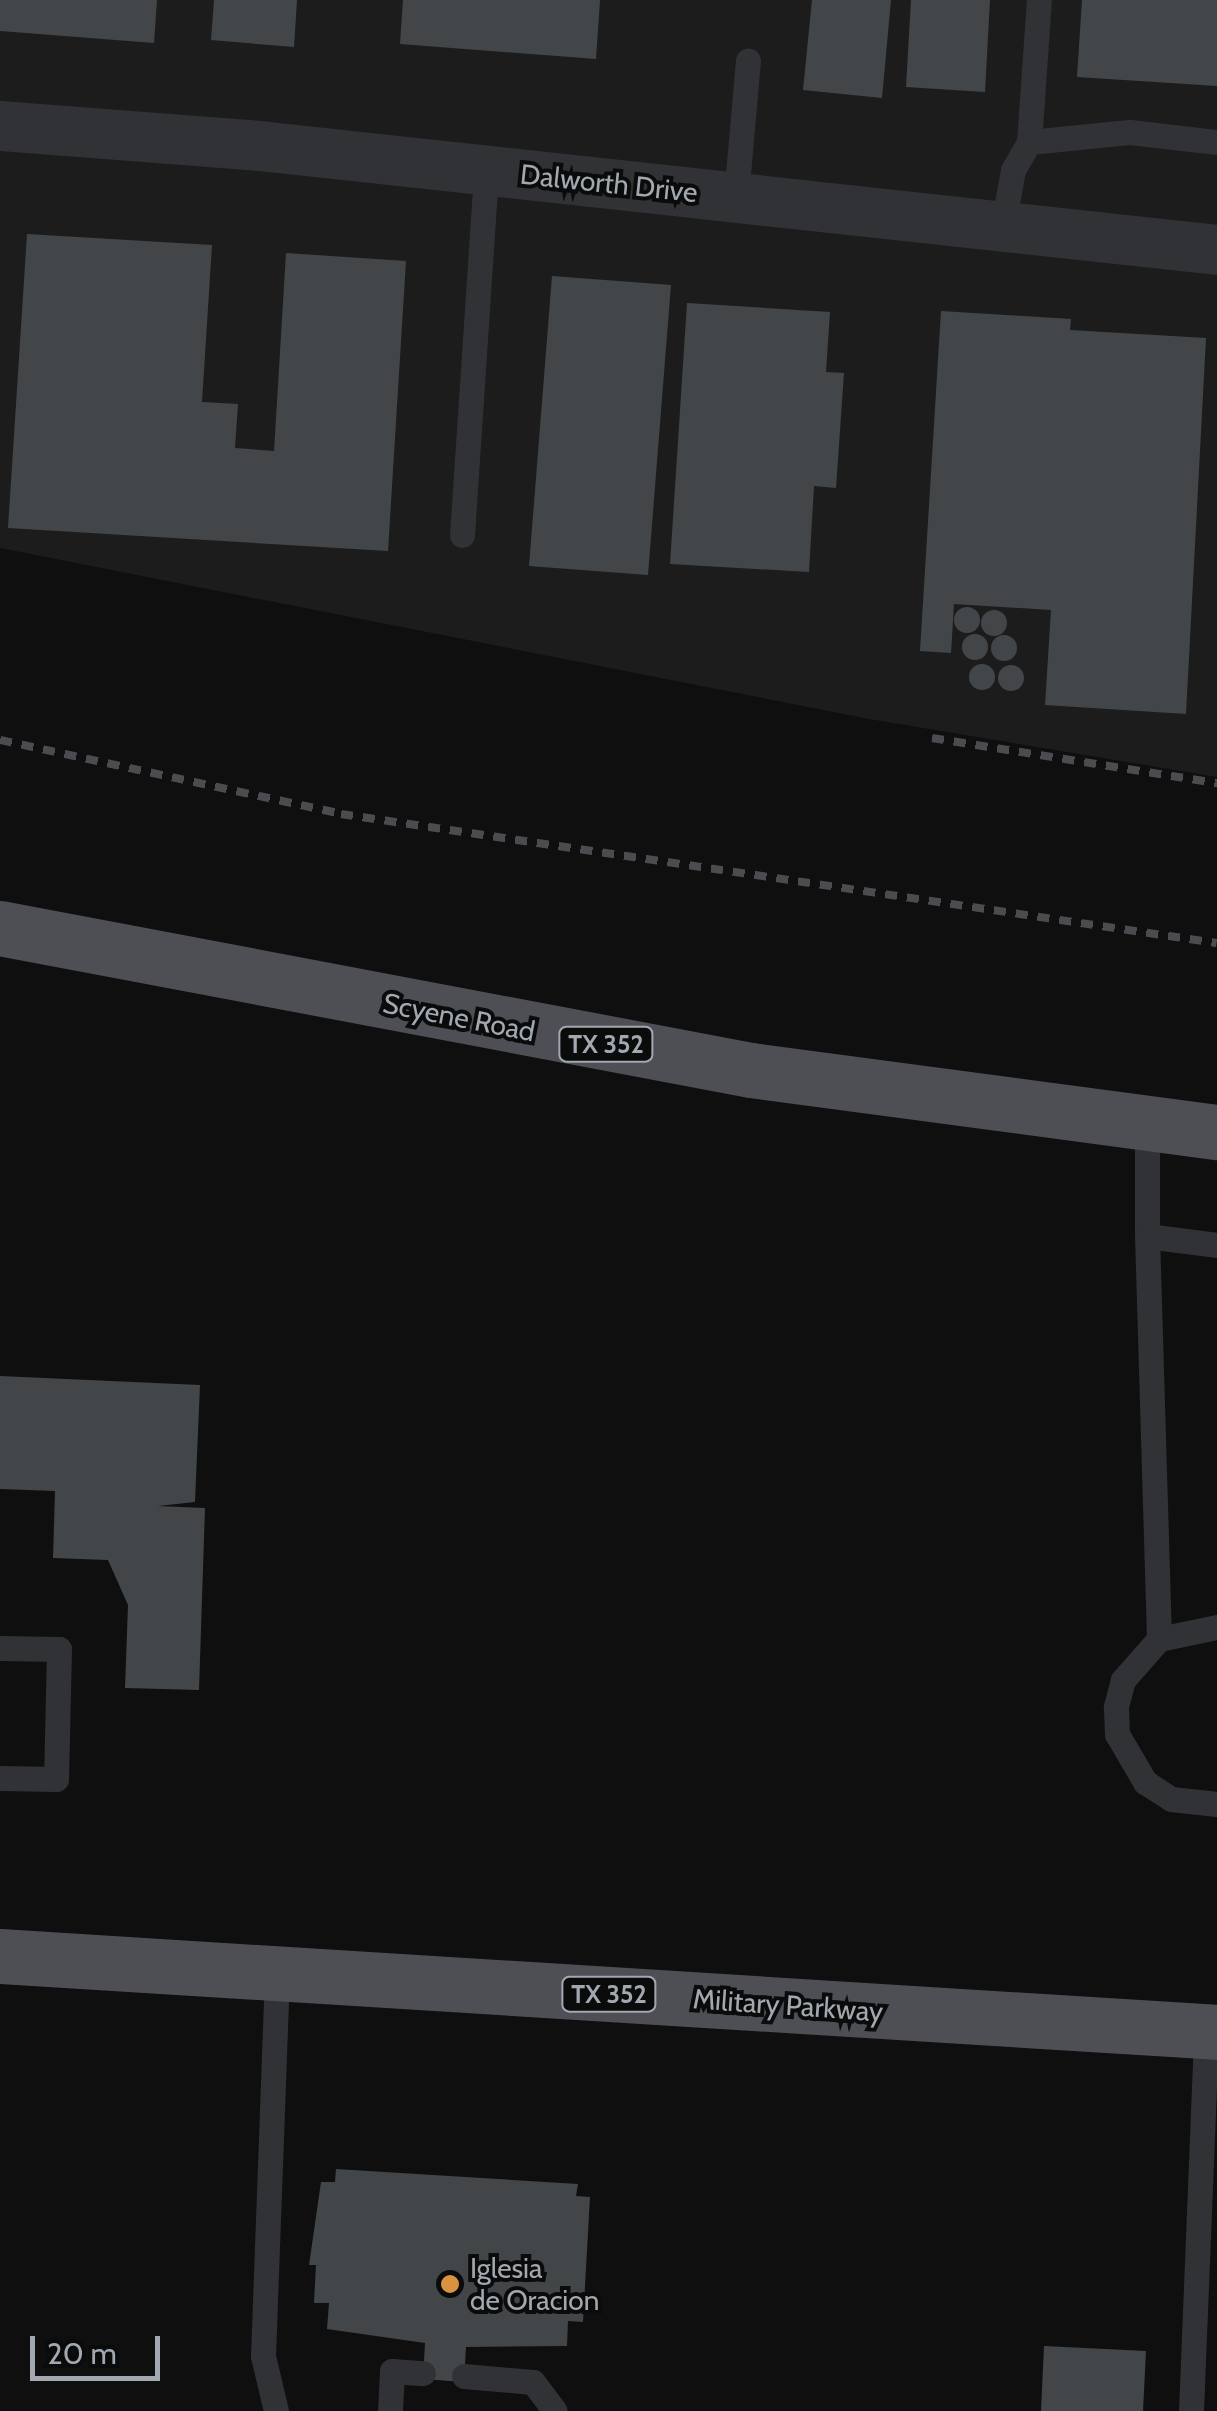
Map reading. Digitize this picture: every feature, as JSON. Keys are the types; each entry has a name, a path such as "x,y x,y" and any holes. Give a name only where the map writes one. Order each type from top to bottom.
{"main road":[{"name":"Scyene Road","path":"0,928 751,1070 1217,1132"},
{"name":"Military Parkway","path":"0,1956 1211,2031"}],"street":[{"name":"Dalworth Drive","path":"0,126 486,170 1217,250"}],"lane":[{"path":"1003,226 1013,170 1029,142 1039,0"},
{"path":"736,197 748,62"},
{"path":"1029,142 1130,132 1217,142"},
{"path":"462,535 486,170"},
{"path":"1148,1123 1159,1639"},
{"path":"1148,1236 1217,1245"},
{"path":"1217,1626 1159,1639 1122,1680 1117,1734 1145,1782 1171,1799 1217,1804"},
{"path":"0,1648 58,1649 56,1780 0,1778"},
{"path":"276,2411 263,2356 277,1973"},
{"path":"1191,2411 1209,2143 1211,2031"},
{"path":"390,2411 392,2371 423,2373"},
{"path":"464,2376 534,2382 555,2411"}],"shaded area":[{"path":"0,0 1217,0 1217,777 869,719 0,548"}],"building":[{"path":"0,0 157,0 154,43 0,31"},
{"path":"214,0 297,0 294,47 211,40"},
{"path":"403,0 600,0 596,59 400,44"},
{"path":"812,0 891,0 882,98 803,90"},
{"path":"911,0 990,0 985,92 906,87"},
{"path":"1082,0 1217,0 1217,86 1077,77"},
{"path":"27,234 212,245 202,402 238,404 235,448 274,451 286,253 406,261 388,551 8,528"},
{"path":"552,276 671,285 648,575 529,566"},
{"path":"687,303 830,312 826,372 844,373 836,488 814,486 809,572 670,564"},
{"path":"941,311 1071,319 1070,330 1206,338 1186,714 1045,705 1051,610 954,604 951,653 920,651"},
{"path":"967,607 976,611 980,620 976,629 967,633 958,629 954,620 958,611"},
{"path":"994,610 1003,614 1007,623 1003,632 994,636 985,632 981,623 985,614"},
{"path":"975,634 984,638 988,647 984,656 975,660 966,656 962,647 966,638"},
{"path":"1004,635 1013,639 1017,648 1013,657 1004,661 995,657 991,648 995,639"},
{"path":"982,664 991,668 995,677 991,686 982,690 973,686 969,677 973,668"},
{"path":"1011,665 1020,669 1024,678 1020,687 1011,691 1002,687 998,678 1002,669"},
{"path":"0,1376 200,1385 195,1502 158,1506 205,1508 199,1690 125,1688 128,1605 108,1560 53,1558 55,1491 0,1489"},
{"name":"Iglesia de Oracion","path":"336,2169 578,2184 576,2196 590,2197 583,2322 568,2321 567,2346 466,2347 464,2382 423,2379 425,2343 327,2329 329,2303 314,2303 316,2265 309,2265 321,2182 335,2182"},
{"path":"1044,2346 1146,2351 1143,2411 1041,2411"}],"railway":[{"path":"932,738 1217,783"},
{"path":"0,740 341,814 1217,943"}],"place":[{"name":"Iglesia de Oracion","path":"450,2284"}]}
